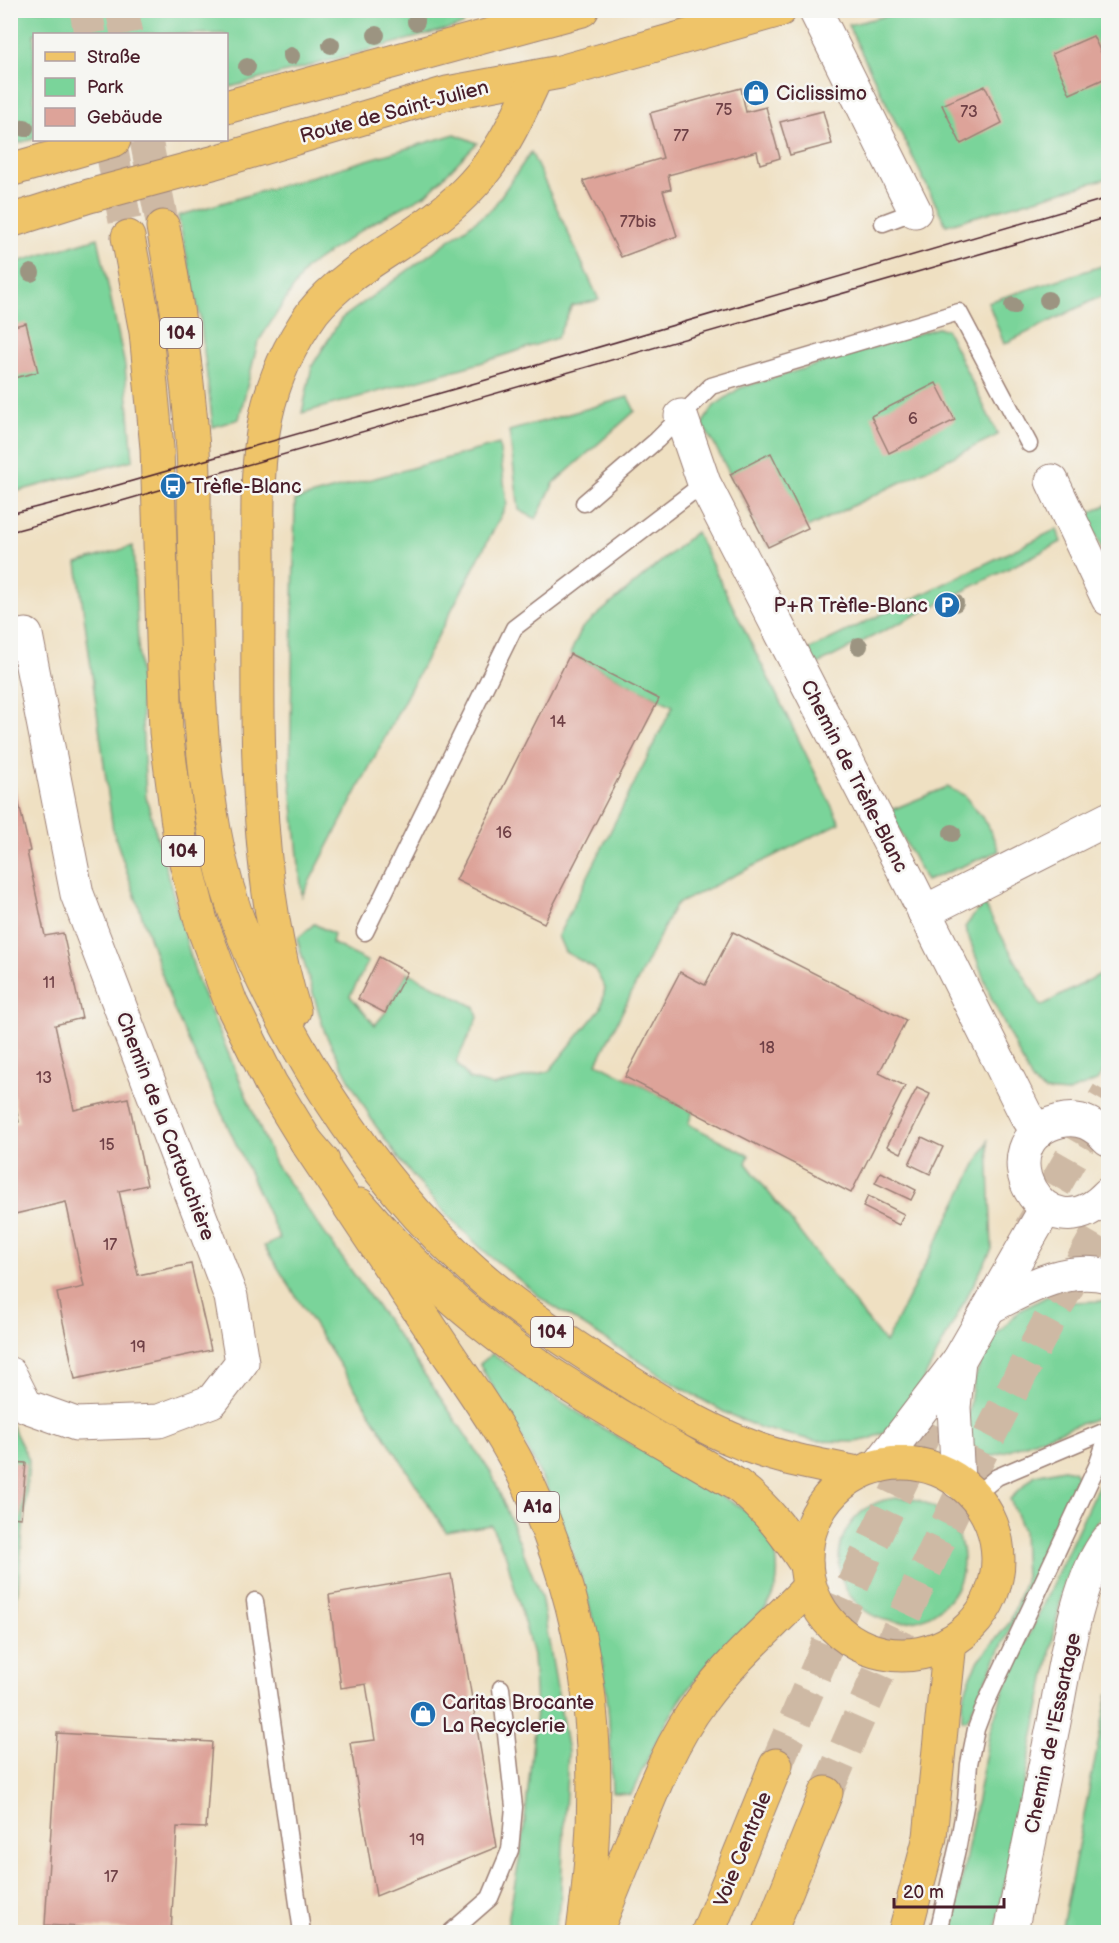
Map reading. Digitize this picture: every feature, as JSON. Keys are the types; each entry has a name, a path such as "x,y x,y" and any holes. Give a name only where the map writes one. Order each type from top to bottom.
{"main road":[{"path":"228,106 482,24 582,10"},
{"name":"Route de Saint-Julien","path":"10,221 88,196 212,163 436,96 536,77 780,10"},
{"path":"474,87 482,24"},
{"path":"322,1086 306,1049 286,983 275,930 267,870 260,775 258,686 259,474 266,418 284,358 298,333 316,309 341,285 429,223 473,185 493,161 507,138 536,77"},
{"path":"15,167 110,141"},
{"name":"104","path":"163,227 180,320 193,440 200,710 208,797 219,855 237,920 251,957 285,1023 343,1121 406,1203 458,1257 534,1320 674,1409 733,1440 766,1453 868,1470"},
{"name":"104","path":"128,237 146,332 157,448 166,732 180,839 201,921 231,1003 271,1084 306,1141 369,1215 399,1247 469,1312 561,1380 737,1485 766,1510 782,1529 808,1576"},
{"name":"A1a","path":"306,1141 492,1418 530,1488 556,1553 575,1614 590,1689 595,1789 593,1836 583,1932"},
{"path":"896,1464 920,1466 941,1472 966,1489 986,1515 998,1548 996,1580 989,1600 974,1623 962,1634 934,1650 910,1655 884,1654 853,1642 828,1619 813,1599 808,1576 807,1543 810,1528 826,1500 838,1487 868,1470 896,1464"},
{"path":"596,1932 649,1800 677,1740 701,1701 808,1576"},
{"path":"905,1932 930,1837 950,1642"},
{"name":"Voie Centrale","path":"708,1932 776,1765"},
{"path":"770,1932 826,1793"}],"street":[{"path":"815,10 915,211"},
{"name":"Chemin de Trèfle-Blanc","path":"681,416 704,483 1025,1113 1038,1132"},
{"path":"1052,481 1108,599"},
{"name":"Chemin de la Cartouchière","path":"10,637 26,635 77,894 231,1297 242,1362 213,1401 159,1421 76,1424 26,1406 10,1374"},
{"path":"924,912 1108,819"},
{"path":"1105,1127 1068,1119 1051,1123 1038,1132 1027,1146 1023,1163 1024,1180 1032,1196 1046,1208 1059,1213 1073,1214 1105,1205"},
{"path":"868,1470 959,1359 1046,1208"},
{"path":"990,1307 1032,1286 1073,1273 1108,1276"},
{"path":"959,1359 954,1407 966,1489"},
{"name":"Chemin de l'Essartage","path":"1011,1932 1071,1634 1086,1584 1108,1540"}],"lane":[{"path":"883,223 915,211"},
{"path":"584,503 657,440 711,386 958,312 1029,444"},
{"path":"365,932 514,628 704,483"},
{"path":"966,1489 1108,1432"},
{"path":"938,1932 958,1845 976,1729 985,1705 1097,1466 1108,1432"},
{"path":"255,1601 302,1932"},
{"path":"451,1932 490,1898 510,1850 514,1807 501,1688"}],"green space":[{"path":"11,10 466,10 463,25 228,88 228,33 33,33 33,139 11,145"},
{"path":"911,10 1108,11 1108,178 946,225 848,25"},
{"path":"455,134 477,143 427,194 371,224 306,268 258,342 239,419 213,427 200,317 178,216"},
{"path":"531,152 599,300 572,306 557,338 480,363 302,413 312,366 341,319 492,209"},
{"path":"98,238 125,366 133,460 11,493 11,264"},
{"path":"1108,264 1108,293 1004,344 988,302"},
{"path":"937,328 946,329 998,435 768,547 702,424 714,406 740,388"},
{"path":"628,397 635,411 554,483 536,519 519,510 509,431"},
{"path":"499,444 507,504 302,896 290,775 295,500"},
{"path":"1108,504 1108,561 1086,515"},
{"path":"1057,529 1061,542 816,665 808,650"},
{"path":"696,532 840,823 675,905 597,1063 693,1112 688,1124 749,1155 746,1163 885,1343 988,1141 992,1249 910,1405 884,1432 870,1439 855,1442 816,1441 760,1428 724,1412 678,1386 545,1301 485,1252 447,1215 402,1163 373,1122 325,1033 297,939 314,924 334,934 332,943 368,962 350,996 375,1025 385,1013 407,972 475,1007 478,1018 456,1062 469,1079 493,1086 549,1071 601,1008 605,988 594,968 565,952 558,936 673,706 570,654 582,628"},
{"path":"133,546 146,797 197,979 275,1164 408,1350 492,1474 541,1596 568,1752 560,1909 554,1932 506,1932 523,1839 536,1710 533,1655 506,1556 491,1525 446,1532 264,1246 280,1239 174,1010 113,831 77,563"},
{"path":"947,787 964,795 988,825 999,851 926,881 889,811"},
{"path":"983,903 1041,1006 1108,970 1108,1064 1097,1081 1066,1093 1045,1091 1033,1083 990,995 965,927"},
{"path":"1063,1288 1065,1302 1108,1301 1108,1414 987,1458 975,1454 966,1429 973,1383 983,1358 996,1335 1019,1311"},
{"path":"492,1354 594,1423 753,1514 768,1533 774,1548 777,1580 769,1604 716,1656 688,1689 661,1733 631,1795 612,1792 604,1674 582,1580 555,1507 539,1472 480,1364"},
{"path":"11,1424 29,1460 11,1669"},
{"path":"1063,1469 1074,1471 1079,1480 1076,1489 969,1716 966,1720 962,1719 962,1703 968,1683 979,1660 1010,1622 1025,1580 1023,1531 1010,1499 1035,1475"},
{"path":"1108,1470 1108,1508 1083,1543 1064,1583 995,1932 948,1932 957,1904 990,1731 1004,1689 1099,1484"},
{"path":"901,1498 925,1503 945,1516 958,1536 963,1560 958,1584 945,1604 925,1617 901,1622 877,1617 857,1604 844,1584 839,1560 844,1536 857,1516 877,1503"},
{"path":"1108,1693 1108,1932 1061,1932"}],"building":[{"path":"1093,36 1108,67 1108,77 1070,94 1052,54"},
{"path":"985,86 1002,123 961,144 942,105"},
{"path":"741,88 746,112 766,107 780,158 760,164 757,151 668,175 671,189 663,191 677,236 621,257 583,181 663,158 650,113"},
{"path":"823,111 832,144 790,155 780,122"},
{"path":"26,323 38,372 10,379 10,327"},
{"path":"936,383 955,420 889,453 871,416"},
{"path":"771,453 808,528 768,547 730,474"},
{"path":"570,654 659,699 544,923 456,880"},
{"path":"10,766 30,851 27,852 45,936 63,933 82,1018 55,1025 74,1110 128,1098 147,1185 119,1191 138,1275 191,1264 211,1350 75,1379 57,1293 84,1287 66,1202 11,1215 10,1124 19,1122 10,1081"},
{"path":"733,932 906,1020 879,1073 905,1086 851,1193 625,1077 680,972 705,985"},
{"path":"379,957 407,972 385,1013 358,999"},
{"path":"917,1088 930,1094 901,1153 887,1146"},
{"path":"922,1137 943,1147 930,1174 909,1164"},
{"path":"881,1172 916,1190 911,1200 875,1183"},
{"path":"868,1196 904,1214 899,1225 863,1207"},
{"path":"10,1462 26,1463 21,1518 10,1517"},
{"name":"Caritas Brocante La Recyclerie","path":"451,1574 497,1847 376,1896 350,1743 375,1740 366,1684 341,1688 329,1595"},
{"path":"57,1733 212,1742 206,1828 177,1827 171,1932 45,1925"}],"tunnel":[{"path":"86,10 90,33"},
{"path":"122,10 127,33"},
{"path":"110,141 128,237"},
{"path":"146,141 163,227"},
{"path":"1030,1229 1108,1093"},
{"path":"826,1793 958,1500 1030,1356 1108,1216"},
{"path":"776,1765 861,1566 946,1389"}],"tram line":[{"path":"10,514 486,380 1108,198"},
{"path":"10,532 1108,217"}],"place":[{"name":"Ciclissimo","path":"756,93"},
{"name":"Trèfle-Blanc","path":"173,486"},
{"name":"P+R Trèfle-Blanc","path":"947,605"},
{"name":"Caritas Brocante La Recyclerie","path":"423,1714"}]}
